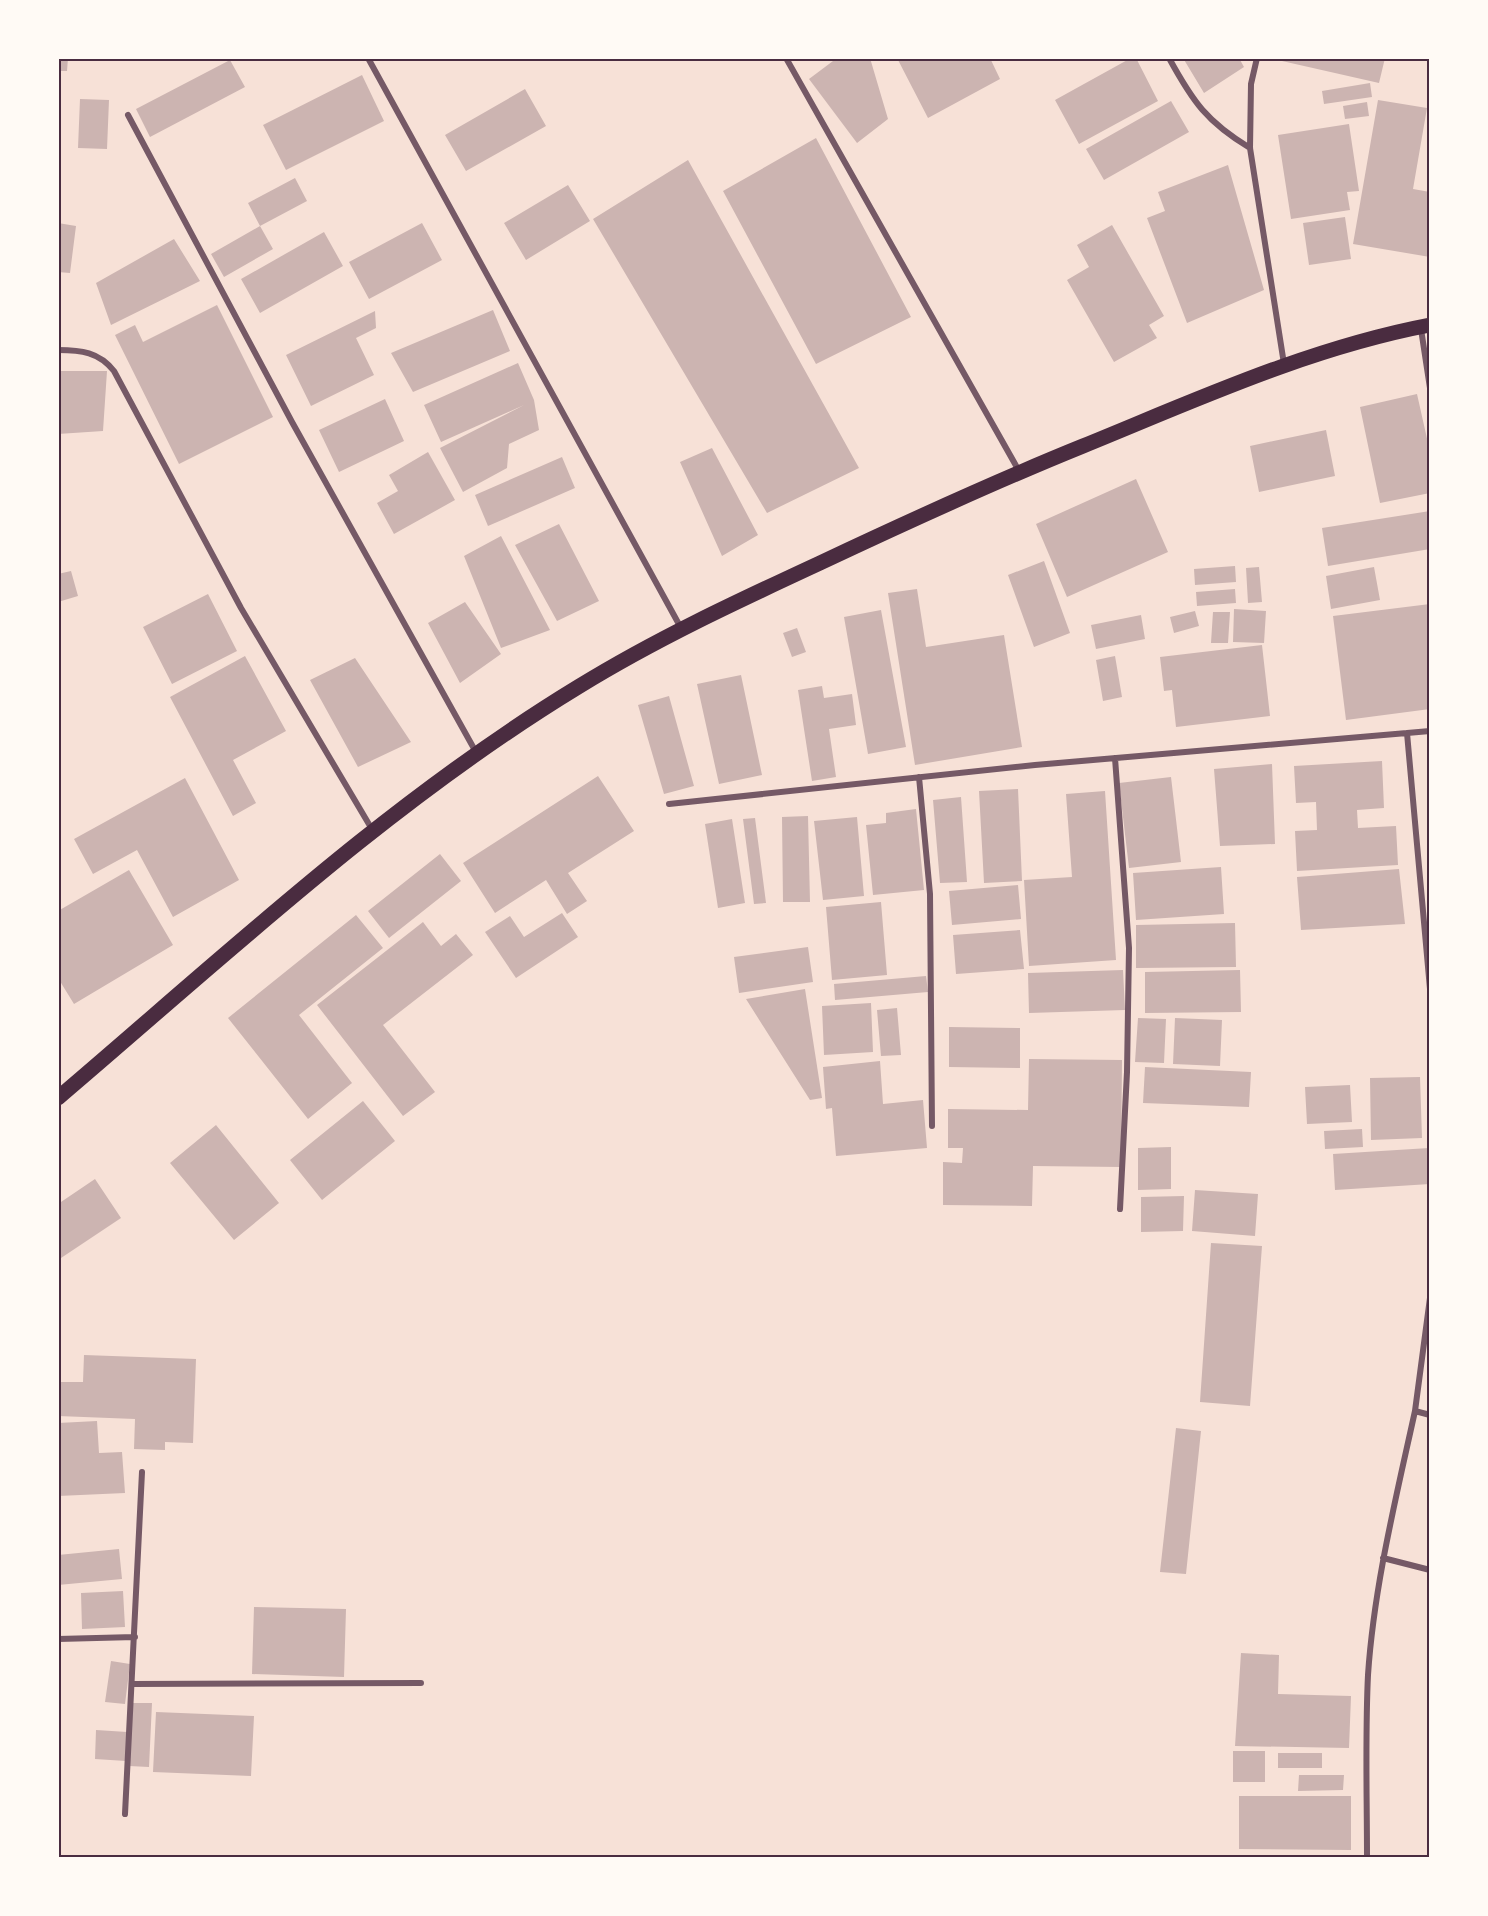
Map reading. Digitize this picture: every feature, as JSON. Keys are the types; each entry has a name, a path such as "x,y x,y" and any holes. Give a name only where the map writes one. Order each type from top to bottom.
{"main road":[{"path":"58,1098 261,924 373,832 477,754 577,688 681,628 1020,472 1284,364 1425,326"}],"street":[{"path":"368,58 681,628"},
{"path":"786,58 1020,472"},
{"path":"1169,58 1203,113 1220,129 1250,148"},
{"path":"1257,58 1251,84 1250,148 1284,364"},
{"path":"128,115 309,454 477,754"},
{"path":"1425,326 1430,388"},
{"path":"58,350 87,350 108,364 114,371 241,608 373,832"},
{"path":"669,804 1115,758 1430,731"},
{"path":"1407,733 1430,989"},
{"path":"1115,758 1129,948 1127,1072 1120,1209"},
{"path":"919,777 930,894 932,1126"},
{"path":"1366,1857 1368,1676 1383,1558 1415,1411 1428,1329 1430,1298"},
{"path":"1415,1411 1430,1415"},
{"path":"125,1814 142,1472"},
{"path":"1383,1558 1430,1570"},
{"path":"58,1639 135,1637"},
{"path":"132,1684 422,1683"}],"building":[{"path":"58,58 68,58 67,71 58,71"},
{"path":"837,58 870,58 888,119 857,143 809,79"},
{"path":"897,58 990,58 1000,79 928,118"},
{"path":"1131,58 1136,58 1158,101 1079,144 1055,100"},
{"path":"1183,58 1239,58 1244,67 1204,93"},
{"path":"1283,58 1385,58 1379,83 1282,61"},
{"path":"230,60 245,87 150,137 136,109"},
{"path":"362,75 384,121 286,170 263,125"},
{"path":"1370,83 1372,97 1324,104 1322,91"},
{"path":"525,89 546,126 466,171 445,135"},
{"path":"80,99 109,100 107,149 78,148"},
{"path":"1378,100 1427,108 1413,189 1430,192 1430,257 1353,244"},
{"path":"1171,101 1189,132 1104,180 1086,149"},
{"path":"1367,102 1369,116 1345,119 1343,106"},
{"path":"1349,124 1359,191 1347,192 1350,210 1291,219 1278,135"},
{"path":"816,138 911,317 816,364 723,191"},
{"path":"688,160 859,468 767,513 593,219"},
{"path":"1228,165 1264,290 1187,323 1147,218 1165,211 1158,192"},
{"path":"295,178 307,201 260,226 248,203"},
{"path":"568,185 590,221 526,260 504,223"},
{"path":"1345,217 1351,259 1309,265 1303,223"},
{"path":"58,223 76,226 70,273 58,272"},
{"path":"422,223 442,260 369,299 349,262"},
{"path":"1112,225 1164,316 1149,325 1157,338 1114,362 1067,280 1089,267 1077,245"},
{"path":"260,226 273,249 224,277 211,254"},
{"path":"324,232 343,266 260,313 241,279"},
{"path":"174,239 200,281 111,325 96,283"},
{"path":"217,305 273,417 179,464 115,335 135,325 143,342"},
{"path":"493,310 510,351 413,392 391,353"},
{"path":"375,311 376,328 356,338 374,375 311,406 286,355"},
{"path":"518,363 534,400 539,430 509,444 507,468 463,492 440,448 524,405 441,442 424,405"},
{"path":"58,371 107,371 103,431 58,434"},
{"path":"1417,394 1430,452 1430,493 1380,503 1360,407"},
{"path":"385,399 404,441 339,472 319,430"},
{"path":"1326,430 1335,476 1259,492 1250,446"},
{"path":"712,448 758,535 722,556 680,462"},
{"path":"428,452 455,500 394,534 377,503 398,491 389,475"},
{"path":"562,457 575,488 488,526 475,495"},
{"path":"1136,479 1168,552 1067,597 1036,524"},
{"path":"1430,511 1430,549 1328,566 1322,528"},
{"path":"559,524 599,601 557,621 515,545"},
{"path":"501,536 550,630 501,648 464,556"},
{"path":"1044,561 1070,633 1034,647 1008,575"},
{"path":"1235,566 1236,582 1195,585 1194,569"},
{"path":"1259,567 1262,602 1248,603 1246,568"},
{"path":"1374,567 1380,600 1331,609 1326,576"},
{"path":"71,571 78,596 58,602 58,574"},
{"path":"917,589 926,647 1004,635 1022,747 915,765 888,593"},
{"path":"1235,589 1236,603 1197,606 1196,592"},
{"path":"208,594 237,651 172,684 143,627"},
{"path":"465,602 501,654 460,683 428,623"},
{"path":"1430,604 1430,709 1346,720 1333,616"},
{"path":"1234,609 1266,611 1264,643 1233,642"},
{"path":"881,610 906,747 868,754 844,617"},
{"path":"1195,611 1199,626 1174,633 1170,617"},
{"path":"1213,612 1230,612 1228,643 1211,643"},
{"path":"1141,615 1145,639 1096,649 1091,625"},
{"path":"797,628 806,652 792,657 783,633"},
{"path":"1262,645 1270,716 1176,727 1172,690 1164,691 1160,657"},
{"path":"245,656 286,731 233,760 256,803 233,816 170,697"},
{"path":"1115,656 1122,697 1103,701 1096,660"},
{"path":"355,658 411,742 358,767 310,680"},
{"path":"741,675 762,775 719,784 697,684"},
{"path":"822,686 824,698 852,694 856,725 829,729 836,777 812,781 798,690"},
{"path":"669,696 694,786 664,794 638,705"},
{"path":"1382,761 1384,808 1357,810 1358,828 1396,826 1398,865 1297,871 1295,831 1317,830 1316,802 1296,803 1294,766"},
{"path":"1272,764 1275,844 1220,846 1214,769"},
{"path":"598,776 634,831 568,873 587,901 567,914 546,880 495,913 463,863"},
{"path":"1171,777 1181,862 1129,868 1119,783"},
{"path":"185,778 239,880 173,917 137,850 93,874 74,839"},
{"path":"1018,789 1022,881 984,883 979,791"},
{"path":"1105,791 1116,960 1029,966 1024,880 1072,877 1066,794"},
{"path":"961,797 967,882 940,883 933,800"},
{"path":"916,809 924,890 873,895 866,825 886,823 886,813"},
{"path":"808,816 810,902 783,902 782,817"},
{"path":"857,817 864,896 823,900 814,821"},
{"path":"755,818 766,903 754,904 743,819"},
{"path":"732,819 745,903 718,908 705,824"},
{"path":"440,854 461,881 389,938 368,911"},
{"path":"1221,867 1224,914 1136,920 1133,873"},
{"path":"1399,869 1405,924 1301,930 1297,877"},
{"path":"129,870 173,945 74,1004 58,978 58,911"},
{"path":"1018,885 1021,919 952,925 949,891"},
{"path":"881,902 887,975 832,980 826,907"},
{"path":"562,913 578,937 516,978 485,932 510,916 524,937"},
{"path":"356,915 383,948 299,1015 352,1083 308,1119 228,1018"},
{"path":"423,922 441,946 456,934 473,955 383,1025 435,1092 403,1116 317,1005"},
{"path":"1235,923 1236,967 1136,968 1136,925"},
{"path":"1020,930 1024,969 956,974 953,935"},
{"path":"808,947 813,982 739,993 734,957"},
{"path":"1123,970 1125,1010 1029,1013 1028,973"},
{"path":"1240,970 1241,1012 1145,1013 1145,972"},
{"path":"926,976 928,992 835,1000 834,984"},
{"path":"805,989 822,1098 810,1100 746,999"},
{"path":"871,1003 873,1052 824,1055 822,1006"},
{"path":"897,1008 901,1055 881,1056 877,1010"},
{"path":"1138,1018 1166,1019 1164,1063 1135,1062"},
{"path":"1175,1018 1222,1020 1220,1066 1173,1064"},
{"path":"949,1027 1020,1028 1020,1068 949,1067"},
{"path":"1029,1059 1122,1060 1121,1167 1033,1166 1032,1206 943,1205 943,1162 962,1163 963,1148 948,1148 948,1109 1028,1110"},
{"path":"880,1061 883,1104 923,1100 927,1148 836,1156 832,1108 826,1109 823,1067"},
{"path":"1145,1067 1251,1072 1249,1107 1143,1103"},
{"path":"1420,1077 1422,1138 1371,1140 1370,1078"},
{"path":"1350,1085 1352,1122 1307,1124 1305,1087"},
{"path":"363,1101 395,1141 322,1200 290,1160"},
{"path":"216,1125 279,1203 234,1240 170,1163"},
{"path":"1362,1129 1363,1147 1325,1149 1324,1131"},
{"path":"1171,1147 1171,1189 1138,1190 1138,1148"},
{"path":"1429,1148 1430,1184 1335,1190 1333,1154"},
{"path":"95,1179 121,1218 58,1260 58,1204"},
{"path":"1195,1190 1258,1194 1255,1236 1192,1231"},
{"path":"1184,1196 1183,1231 1141,1232 1141,1197"},
{"path":"1211,1243 1262,1246 1250,1406 1200,1402"},
{"path":"84,1355 196,1359 193,1443 165,1442 165,1450 134,1449 135,1419 58,1416 58,1382 83,1382"},
{"path":"97,1421 99,1453 122,1452 125,1493 58,1496 58,1423"},
{"path":"1176,1428 1201,1431 1186,1574 1160,1572"},
{"path":"119,1549 122,1579 58,1585 58,1555"},
{"path":"123,1591 125,1627 82,1629 81,1593"},
{"path":"254,1607 346,1609 344,1677 252,1674"},
{"path":"1241,1653 1279,1655 1278,1694 1351,1696 1349,1748 1235,1746"},
{"path":"111,1661 130,1664 125,1704 105,1702"},
{"path":"133,1703 152,1703 149,1767 129,1766"},
{"path":"156,1712 254,1716 251,1776 153,1772"},
{"path":"96,1730 127,1732 126,1761 95,1759"},
{"path":"1233,1751 1265,1751 1265,1782 1233,1782"},
{"path":"1278,1753 1322,1753 1322,1768 1278,1768"},
{"path":"1299,1775 1344,1775 1343,1790 1298,1791"},
{"path":"1239,1796 1351,1796 1351,1850 1239,1849"}]}
